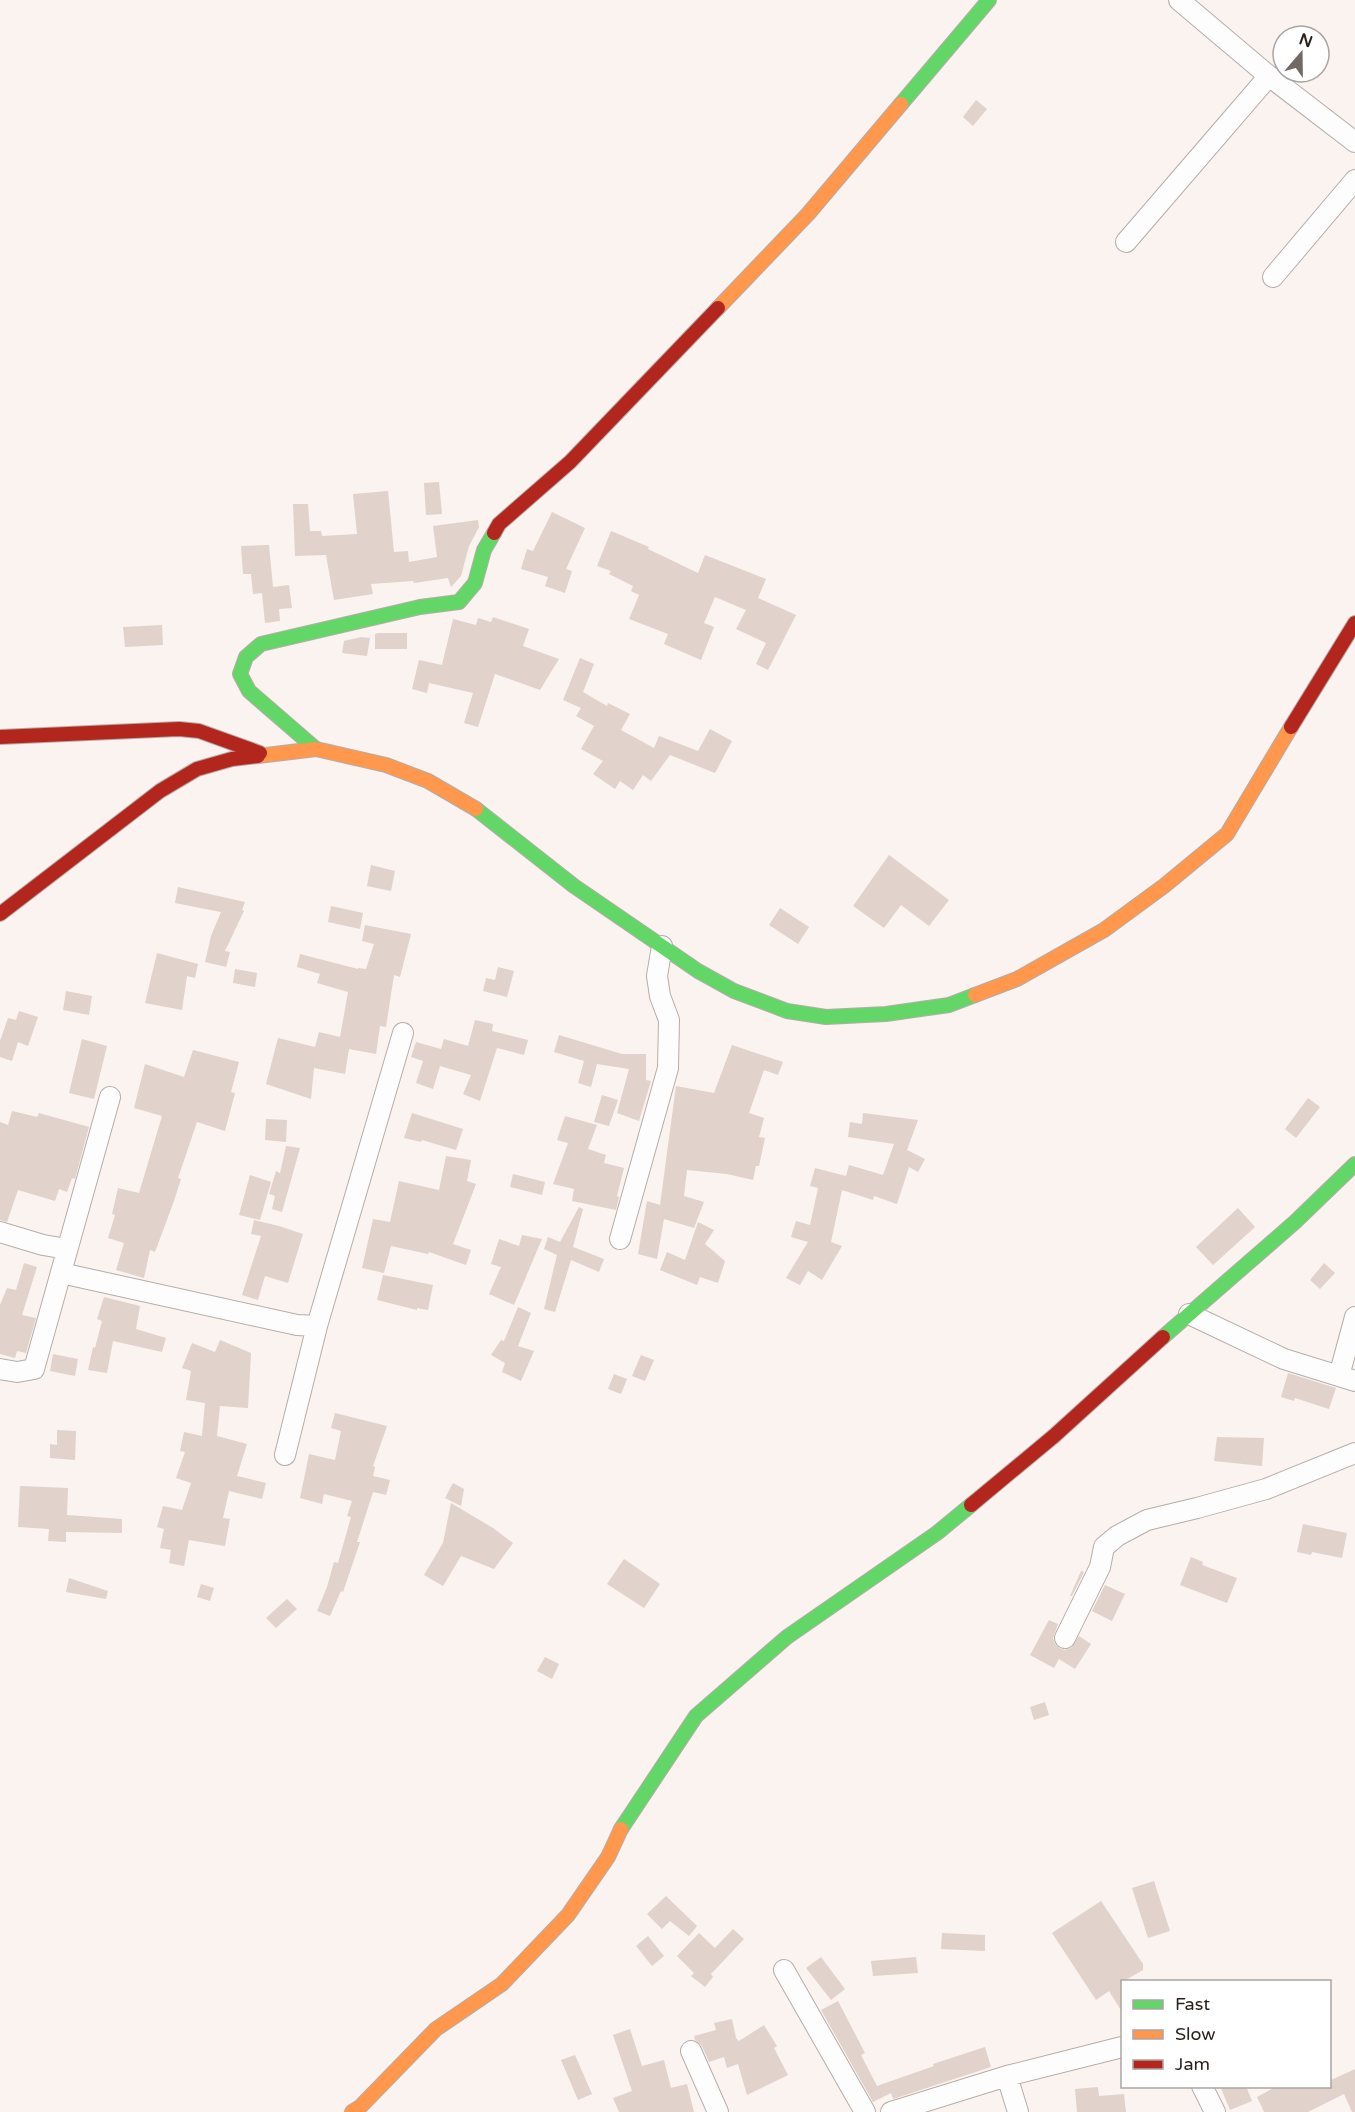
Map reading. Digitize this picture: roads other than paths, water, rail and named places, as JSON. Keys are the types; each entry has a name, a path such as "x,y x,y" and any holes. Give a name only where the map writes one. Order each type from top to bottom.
{"street":[{"path":"316,749 249,691 240,674 246,657 261,644 409,610 459,602 475,583 484,550 499,524 570,462 808,214 989,0"},
{"path":"1179,0 1269,76 1355,142"},
{"path":"1126,242 1269,76"},
{"path":"1273,277 1355,180"},
{"path":"0,914 169,785 197,769 232,759 316,749 386,765 428,781 480,811 574,886 698,971 734,991 787,1011 826,1017 886,1014 949,1005 1017,979 1104,930 1164,886 1227,834 1355,623"},
{"path":"0,737 179,729 199,731 264,754"},
{"path":"620,1239 668,1068 669,1020 660,996 657,976 662,946"},
{"path":"285,1455 316,1326 403,1033"},
{"path":"0,1369 17,1372 34,1369 110,1097"},
{"path":"352,2112 360,2107 436,2029 502,1984 568,1915 608,1857 622,1827 696,1716 786,1637 937,1533 1054,1436 1295,1222 1355,1164"},
{"path":"0,1233 67,1249"},
{"path":"61,1273 297,1325 316,1326"},
{"path":"1189,1314 1284,1359 1347,1378 1355,1317"},
{"path":"1065,1638 1100,1567 1104,1547 1117,1536 1147,1520 1266,1489 1355,1453"},
{"path":"784,1970 865,2112"},
{"path":"891,2112 1007,2076 1121,2047"},
{"path":"691,2051 718,2112"},
{"path":"1007,2076 1018,2112"},
{"path":"1203,2088 1215,2112"}]}
